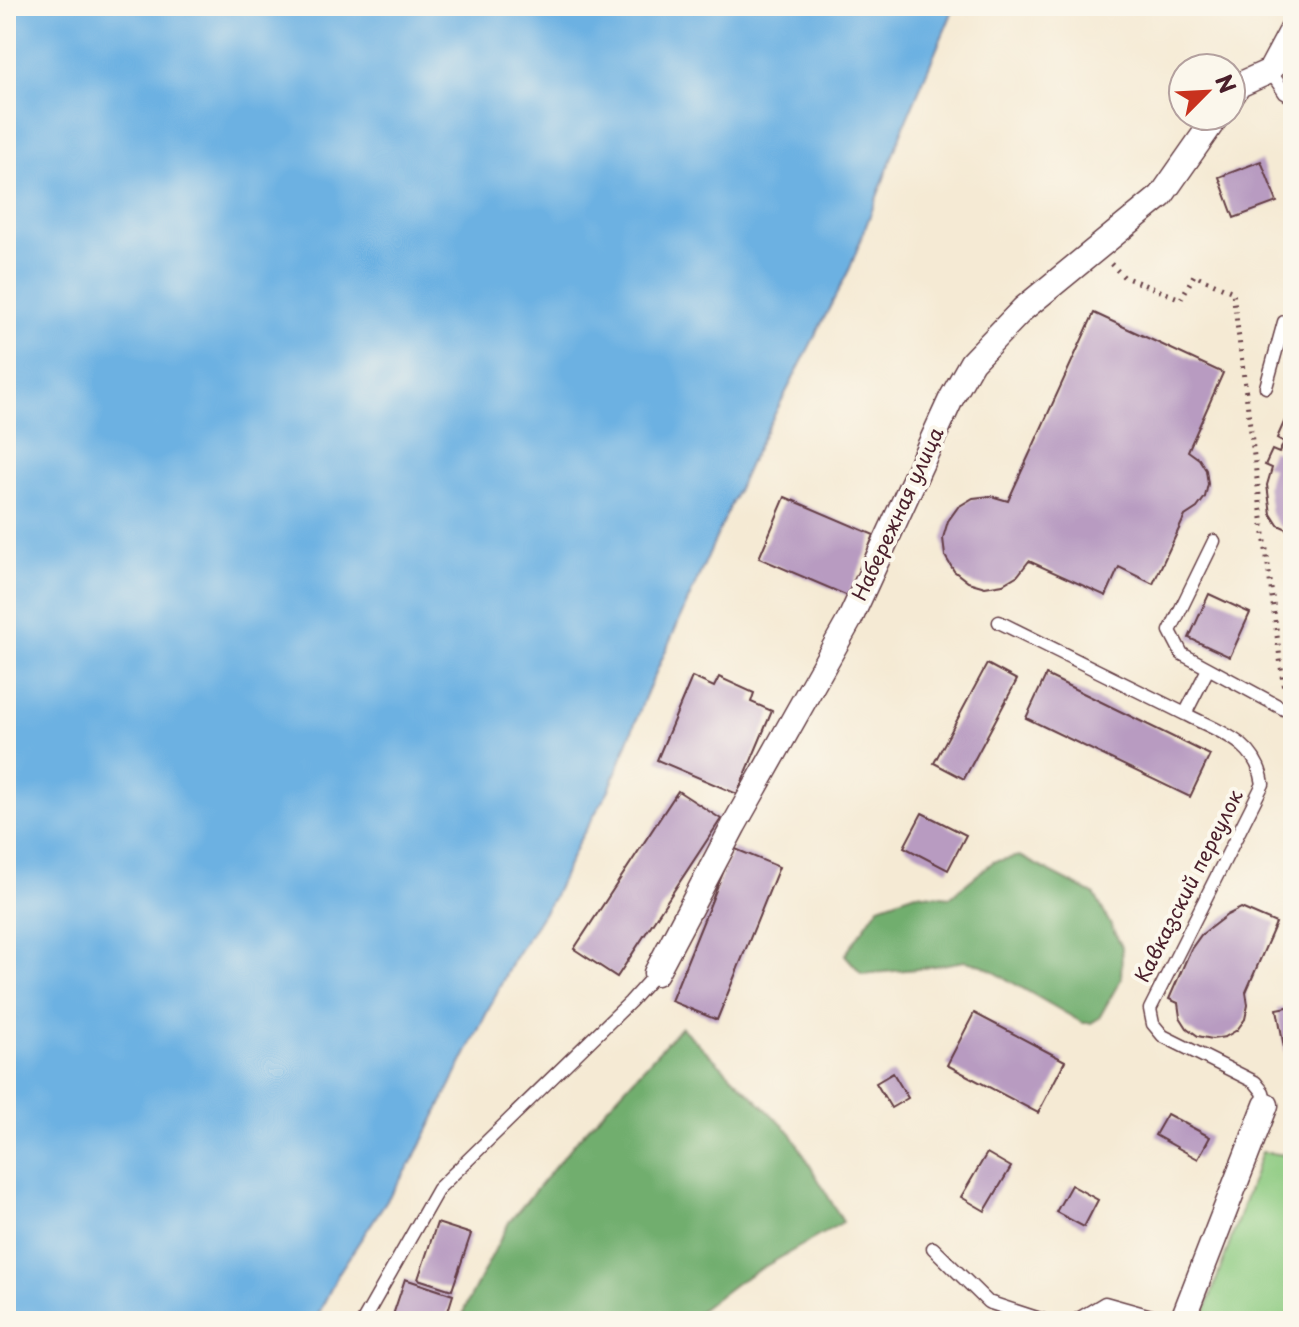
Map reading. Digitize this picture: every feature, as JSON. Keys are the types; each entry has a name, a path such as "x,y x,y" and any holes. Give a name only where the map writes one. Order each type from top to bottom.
{"street":[{"path":"1247,81 1270,71 1293,28"},
{"name":"Набережная улица","path":"656,973 734,825 850,619 951,399 972,362 1023,309 1161,196 1206,132"},
{"path":"1182,1321 1266,1105"}],"lane":[{"path":"1270,71 1293,105"},
{"path":"1266,387 1284,322 1293,320"},
{"path":"1214,541 1170,631 1182,654 1290,712"},
{"path":"999,622 1185,714 1208,669"},
{"name":"Кавказский переулок","path":"1185,714 1245,746 1261,767 1263,784 1150,1009 1153,1024 1163,1036 1255,1082 1263,1092 1266,1105"},
{"path":"363,1321 438,1189 656,973"},
{"path":"933,1248 988,1302 1046,1321"},
{"path":"1075,1321 1105,1303 1169,1321"}],"path":[{"path":"1124,277 1181,299 1194,275 1233,292 1290,712 1293,758"}],"green space":[{"path":"1019,856 1095,895 1122,947 1121,979 1099,1018 1091,1023 1083,1023 982,965 965,961 862,974 845,955 879,906 916,893 950,897 993,862"},
{"path":"681,1027 791,1133 843,1222 736,1283 686,1321 461,1321 509,1222 579,1138"},
{"path":"1262,1152 1293,1156 1293,1321 1202,1321"}],"water":[{"path":"6,6 955,6 905,123 850,268 749,464 645,697 610,788 578,843 553,898 512,962 414,1159 338,1274 315,1321 6,1321"}],"building":[{"path":"1261,161 1277,202 1234,218 1219,177"},
{"path":"1094,313 1223,373 1188,451 1199,459 1206,470 1208,484 1205,497 1197,508 1185,516 1153,584 1119,567 1106,596 1029,561 1018,575 1003,584 985,587 968,582 954,571 945,556 943,538 948,521 958,507 973,498 991,496 1008,501"},
{"path":"1293,402 1293,530 1289,530 1278,525 1271,514 1267,485 1272,468 1265,465 1272,450 1279,453 1284,442 1277,438"},
{"path":"785,497 874,535 848,596 759,558"},
{"path":"1209,594 1250,613 1230,657 1189,638"},
{"path":"987,664 1017,680 964,779 934,763"},
{"path":"1046,675 1210,755 1190,797 1026,718"},
{"path":"692,677 714,687 719,677 754,693 751,702 772,711 737,794 657,760"},
{"path":"678,791 721,819 617,977 574,949"},
{"path":"922,813 966,835 948,870 904,847"},
{"path":"733,848 779,867 717,1020 671,1001"},
{"path":"1241,908 1276,923 1246,992 1248,1005 1245,1019 1237,1030 1225,1037 1212,1039 1198,1036 1187,1028 1180,1017 1178,1003 1169,999 1191,949 1201,935"},
{"path":"1293,1006 1293,1057 1286,1058 1277,1009"},
{"path":"974,1013 1065,1061 1038,1113 947,1065"},
{"path":"893,1073 908,1098 891,1108 876,1083"},
{"path":"1167,1114 1210,1137 1198,1159 1155,1135"},
{"path":"987,1153 1011,1167 985,1211 961,1197"},
{"path":"1071,1185 1098,1200 1084,1227 1056,1212"},
{"path":"437,1223 471,1234 452,1290 418,1279"},
{"path":"405,1279 453,1295 445,1321 391,1321"}]}
